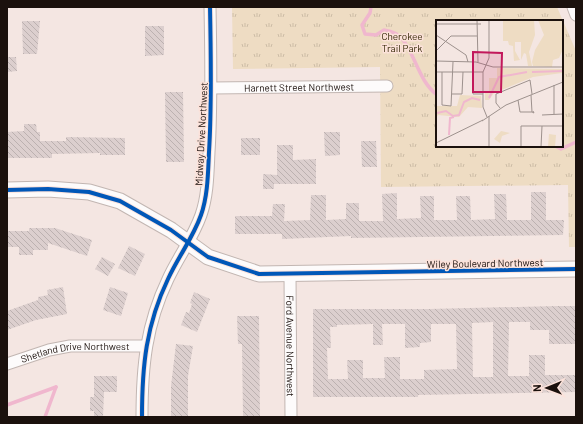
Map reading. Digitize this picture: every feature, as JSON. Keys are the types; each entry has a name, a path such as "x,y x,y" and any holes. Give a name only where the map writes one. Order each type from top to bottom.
{"street":[{"name":"Midway Drive Northwest","path":"142,417 142,379 145,346 160,297 201,214 208,181 212,88 210,7"},
{"path":"573,7 576,14"},
{"name":"Harnett Street Northwest","path":"212,88 387,86"},
{"name":"Wiley Boulevard Northwest","path":"7,190 48,189 89,192 120,201 171,230 208,258 232,267 259,274 290,275 576,269"},
{"name":"Ford Avenue Northwest","path":"290,275 291,417"},
{"name":"Shetland Drive Northwest","path":"7,364 50,350 70,346 145,346"}],"green space":[{"name":"Cherokee Trail Park","path":"232,7 557,7 563,20 436,20 436,147 563,147 563,21 576,51 576,247 569,247 568,185 381,187 380,67 233,69"}],"building":[{"path":"22,21 40,21 37,54 23,54"},
{"path":"145,26 164,26 164,55 145,56"},
{"path":"7,57 16,57 17,71 7,72"},
{"path":"165,92 183,92 184,162 166,162"},
{"path":"24,124 36,124 37,132 40,132 40,141 66,141 66,137 125,138 125,155 100,155 100,153 52,154 52,158 7,158 7,132 24,131"},
{"path":"324,132 340,132 340,155 325,156"},
{"path":"241,138 260,138 260,155 241,155"},
{"path":"361,141 376,141 377,167 362,167"},
{"path":"277,145 293,145 293,160 316,159 316,184 274,184 274,189 263,189 263,174 277,175"},
{"path":"531,192 546,192 546,220 564,220 563,235 351,238 351,236 282,239 282,234 235,234 235,216 272,216 273,204 285,204 284,221 310,220 311,195 326,195 326,220 346,219 346,203 359,203 359,221 383,221 382,194 397,193 397,219 421,218 420,196 434,196 434,220 457,220 456,196 470,196 471,220 495,219 494,194 506,194 507,220 531,220"},
{"path":"29,228 55,228 92,240 87,256 48,243 48,250 33,250 33,255 19,255 19,247 7,247 7,231 29,231"},
{"path":"129,246 145,254 135,276 118,268"},
{"path":"102,257 115,264 108,276 95,269"},
{"path":"63,287 67,314 36,320 7,330 7,311 38,300 38,297 48,295 47,290"},
{"path":"110,287 128,293 121,316 103,310"},
{"path":"194,292 210,299 197,332 181,325 186,312 189,313 192,304 190,303"},
{"path":"576,306 576,344 549,344 549,330 530,330 530,322 509,322 508,376 529,376 529,355 545,355 545,375 576,375 576,392 418,395 418,397 313,397 313,309 429,309","holes":["493,322 493,377 473,377 472,323","373,324 373,345 383,345 382,324 405,324 405,348 420,347 420,343 431,342 431,324 456,324 457,369 424,370 424,379 400,379 400,357 384,357 385,378 363,378 363,360 347,360 348,379 328,379 327,348 331,348 330,327 337,327 337,325"]},
{"path":"237,316 259,316 260,417 243,417 242,344 238,344"},
{"path":"176,344 193,346 188,376 188,416 171,416 171,386"},
{"path":"94,376 117,376 117,392 104,392 103,417 94,417 94,411 90,411 90,397 94,397"}],"waterway":[{"path":"371,7 370,13 362,25 365,34 376,35 384,30 399,36 403,40 426,83 436,94"},
{"path":"557,147 561,149 576,142"},
{"path":"7,405 56,387"},
{"path":"45,417 56,387"}],"cycle path":[{"path":"142,417 144,363 150,329 168,279 198,223 205,200 208,175 211,116 210,7"},
{"path":"7,190 48,189 89,192 120,201 171,230 208,257 259,274 576,269"}]}
